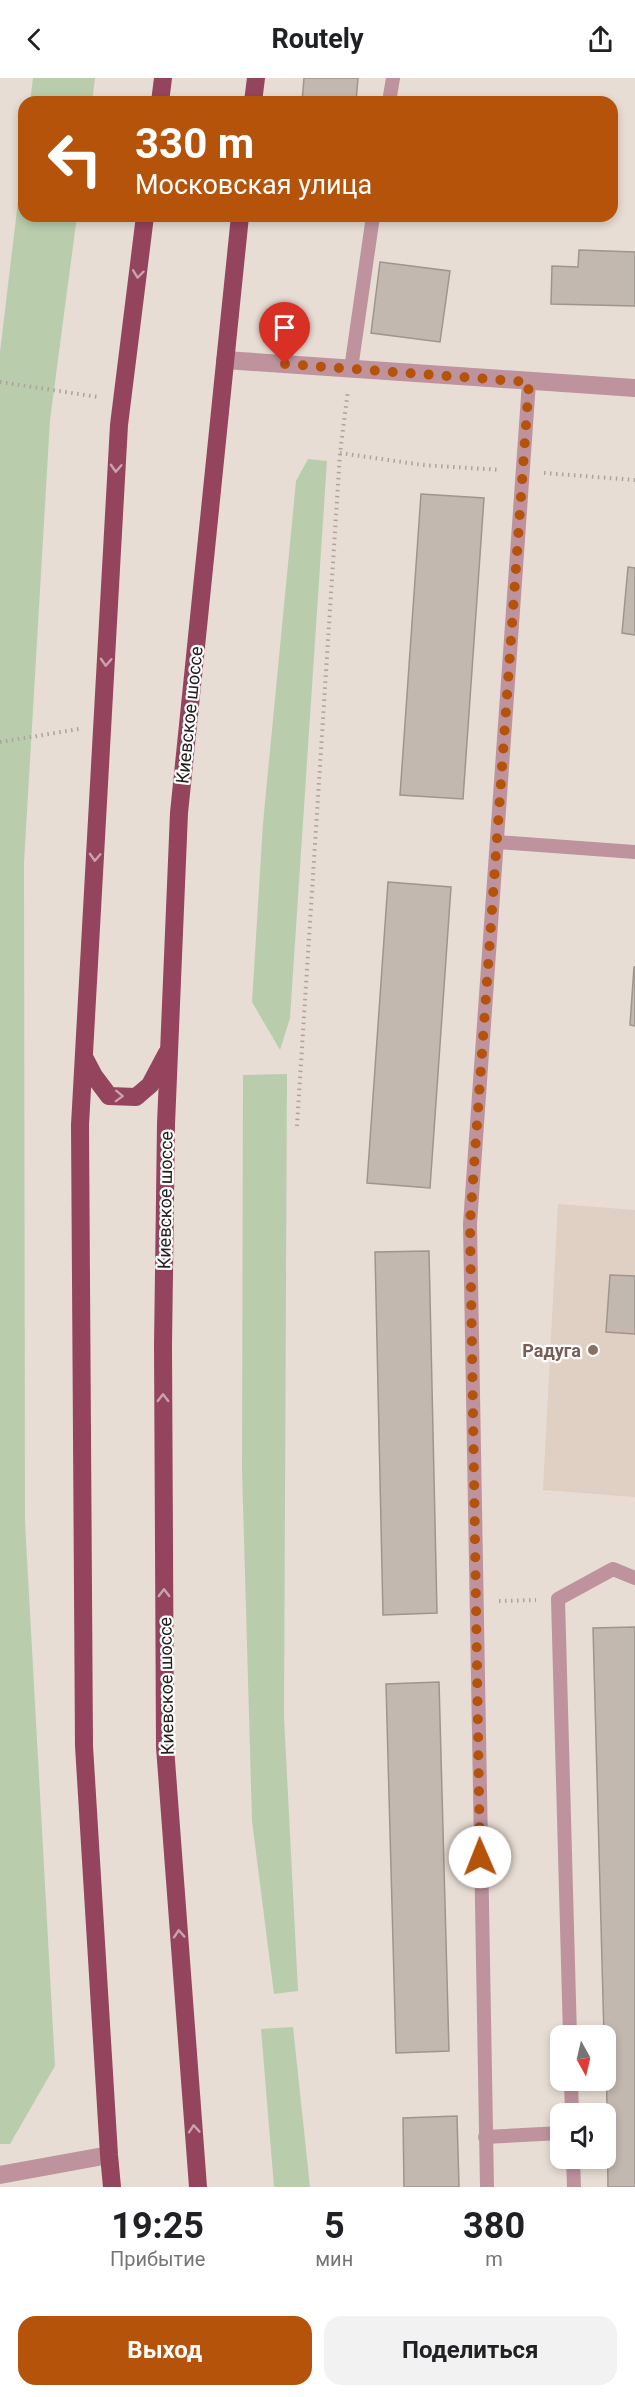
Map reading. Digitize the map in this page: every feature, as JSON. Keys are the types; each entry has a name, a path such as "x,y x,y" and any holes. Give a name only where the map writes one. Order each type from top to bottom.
{"highway":[{"path":"161,96 163,78"},
{"path":"254,96 256,78"},
{"path":"112,2187 108,2155 84,1746 80,1125 119,425 144,222"},
{"name":"Киевское шоссе","path":"198,2187 165,1747 163,1346 169,1050 179,813 239,222"},
{"path":"83,1055 94,1076 109,1096 136,1097 150,1085 169,1050"}],"street":[{"path":"225,360 635,388"},
{"path":"0,2175 108,2155"}],"lane":[{"path":"390,96 393,78"},
{"path":"351,369 372,222"},
{"path":"487,2187 470,1224 529,382"},
{"path":"496,842 635,852"},
{"path":"570,2025 558,1599 613,1569 635,1578"},
{"path":"485,2137 550,2134"},
{"path":"573,2169 574,2187"}],"path":[{"path":"297,1126 340,453 351,369"},
{"path":"0,382 105,398"},
{"path":"340,453 423,465 635,480"},
{"path":"0,742 80,729"},
{"path":"476,1601 558,1599"}],"shaded area":[{"name":"Радуга","path":"558,1204 635,1210 635,1497 543,1490"}],"green space":[{"path":"33,78 95,78 93,96 31,96"},
{"path":"18,201 18,222 76,222 50,420 24,863 25,1522 55,2066 10,2144 0,2144 0,352"},
{"path":"308,459 327,461 290,1018 280,1050 252,1002 263,823 296,481"},
{"path":"287,1074 284,1716 298,1991 274,1994 252,1821 242,1469 243,1075"},
{"path":"293,2027 310,2187 274,2187 261,2029"}],"building":[{"path":"304,78 358,78 356,96 302,96"},
{"path":"579,250 635,252 635,306 551,304 552,266 578,267"},
{"path":"380,262 450,271 440,342 371,333"},
{"path":"421,494 484,498 463,799 400,795"},
{"path":"628,567 635,568 635,635 622,633"},
{"path":"388,882 451,887 430,1188 367,1183"},
{"path":"635,967 635,1026 630,1025"},
{"path":"429,1251 437,1613 383,1615 375,1252"},
{"path":"610,1275 635,1276 635,1334 606,1332"},
{"path":"635,1627 635,2187 608,2187 608,2169 616,2169 616,2103 607,2103 607,2091 616,2091 616,2025 604,2025 593,1628"},
{"path":"439,1682 449,2051 396,2053 386,1684"},
{"path":"457,2116 459,2187 404,2187 403,2118"}],"place":[{"name":"Радуга","path":"593,1350"}],"route":[{"path":"285,364 529,382 470,1224 480,1857"}]}
